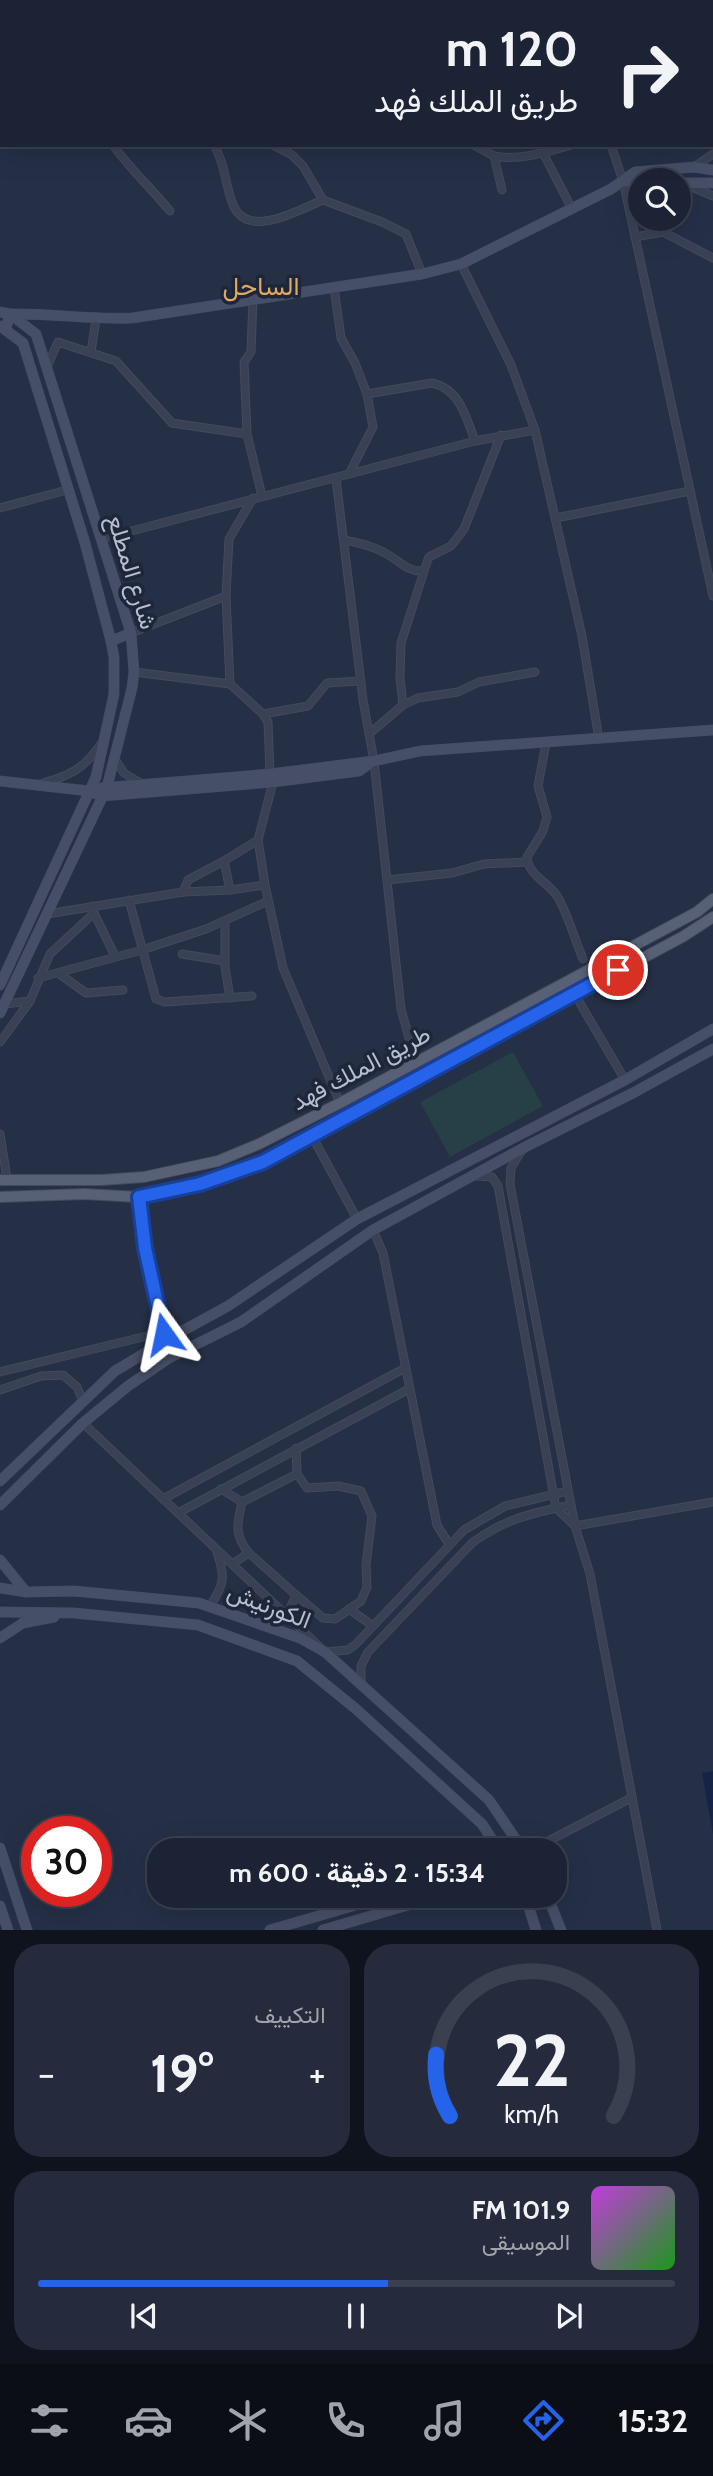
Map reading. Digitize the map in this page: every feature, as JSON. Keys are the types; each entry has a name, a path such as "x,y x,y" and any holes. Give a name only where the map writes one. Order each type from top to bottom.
{"main road":[{"name":"طريق الملك فهد","path":"4,1180 144,1177 218,1161 259,1144 416,1063 697,912 713,899"},
{"name":"طريق الملك فهد","path":"0,1197 139,1197 200,1184 263,1162 684,936 713,917"},
{"path":"471,1033 479,1046"}],"street":[{"path":"114,147 129,168 170,211"},
{"path":"215,147 235,208 254,222 273,220 323,200"},
{"path":"277,147 292,155 303,166 323,200 406,234 422,274"},
{"path":"478,147 494,156 517,157 564,147"},
{"path":"612,147 635,237 713,596"},
{"path":"543,153 571,207"},
{"path":"694,167 713,154"},
{"path":"494,156 502,190"},
{"path":"3,327 5,313 42,313 96,319 132,318 422,274 461,264 611,189 635,172 694,167 710,170 710,183 691,183"},
{"path":"622,181 628,182"},
{"path":"691,187 713,196"},
{"path":"635,237 663,232 713,258"},
{"path":"461,264 511,365 535,430 582,636 599,739"},
{"path":"334,287 341,338 355,363 367,394 373,427 349,474"},
{"path":"253,299 251,352 244,362 247,434 262,496"},
{"name":"شارع المطلع","path":"2,1008 105,792 134,672 131,633 36,334 5,313"},
{"path":"91,352 96,319"},
{"name":"شارع المطلع","path":"0,985 96,778 114,694 111,641 85,543 23,343 3,327"},
{"path":"47,367 58,342 91,352 116,361 172,422 247,434"},
{"path":"367,394 440,384 460,401 475,441"},
{"path":"101,539 475,441 535,430"},
{"path":"403,705 401,643 429,557 451,547 464,529 501,435"},
{"path":"336,479 374,761 401,1009 416,1063"},
{"path":"0,508 67,490"},
{"path":"556,518 690,491"},
{"path":"230,684 226,596 229,539 253,498"},
{"path":"344,540 385,552 413,572 424,571"},
{"path":"111,641 226,596"},
{"path":"134,672 230,684 263,714 268,722 272,778 258,840 268,901 283,968 340,1103"},
{"path":"369,734 403,705 418,698 457,692 479,682 536,672"},
{"path":"263,714 308,706 327,683 362,681"},
{"path":"0,781 105,792 272,778 419,751 713,730"},
{"path":"36,785 74,772 89,761 106,738"},
{"path":"546,743 538,786 547,817 527,862 529,869 556,893 583,959"},
{"path":"114,758 124,773 143,785"},
{"path":"105,792 143,785 272,778"},
{"path":"183,892 188,880 258,840"},
{"path":"224,861 230,890"},
{"path":"387,880 452,873 484,864 527,862"},
{"path":"47,914 93,909 129,900 183,892 265,885"},
{"path":"129,900 156,999 160,1002 251,996"},
{"path":"38,978 142,950 225,922 268,901"},
{"path":"93,909 115,956"},
{"path":"0,1042 30,1001 50,954 93,909"},
{"path":"225,922 225,961 230,998"},
{"path":"182,954 225,961"},
{"path":"58,973 86,993 123,990"},
{"path":"574,993 625,1080"},
{"path":"2,1008 30,1001"},
{"path":"0,1481 115,1371 169,1334 228,1306 357,1219 625,1080 713,1029"},
{"path":"0,1505 83,1423 128,1386 169,1358 240,1322 373,1230 713,1049"},
{"path":"0,1134 4,1180"},
{"path":"312,1136 357,1219"},
{"path":"527,1146 518,1154 511,1168 510,1185 570,1505 590,1574 657,1930"},
{"path":"469,1178 486,1175 492,1177 498,1186 556,1508 575,1526"},
{"path":"139,1197 145,1248 169,1334"},
{"path":"373,1230 383,1253 437,1525 449,1544"},
{"path":"83,1401 77,1387 63,1375 41,1376 3,1389 0,1373 155,1334 169,1334"},
{"path":"163,1499 405,1368"},
{"path":"178,1513 409,1389"},
{"path":"83,1423 325,1652 348,1650 449,1544 481,1518 505,1506 568,1491"},
{"path":"296,1448 297,1474 307,1488 351,1488 361,1491 372,1516 366,1565 368,1587 361,1601 335,1619 324,1618 296,1595 249,1553 237,1533 236,1521 242,1502 297,1474"},
{"path":"221,1489 242,1502"},
{"path":"575,1526 713,1502"},
{"path":"362,1686 361,1667 368,1652 472,1543 510,1519 570,1505"},
{"path":"210,1606 219,1593 225,1576 216,1549"},
{"path":"232,1564 249,1553"},
{"path":"0,1560 26,1591"},
{"name":"الكورنيش","path":"0,1588 74,1591 199,1603 300,1638 325,1652 488,1800 515,1838"},
{"path":"287,1615 296,1595"},
{"path":"349,1609 373,1626"},
{"name":"الكورنيش","path":"0,1612 74,1613 198,1625 297,1661 356,1709 482,1824 491,1838"},
{"path":"0,1638 23,1623 74,1613"},
{"path":"554,1838 631,1798"},
{"path":"0,1847 27,1930"},
{"path":"0,1906 8,1930"},
{"path":"270,1930 345,1908"},
{"path":"323,1930 398,1908"},
{"path":"529,1908 536,1930"},
{"path":"552,1908 561,1930"}],"shaded area":[{"path":"513,1052 543,1106 450,1157 420,1102"}],"water":[{"path":"713,1771 713,1834 702,1773"}],"district":[{"name":"الساحل","path":"261,286"}],"route":[{"path":"164,1334 145,1248 139,1197 200,1184 263,1162 618,970"}]}
